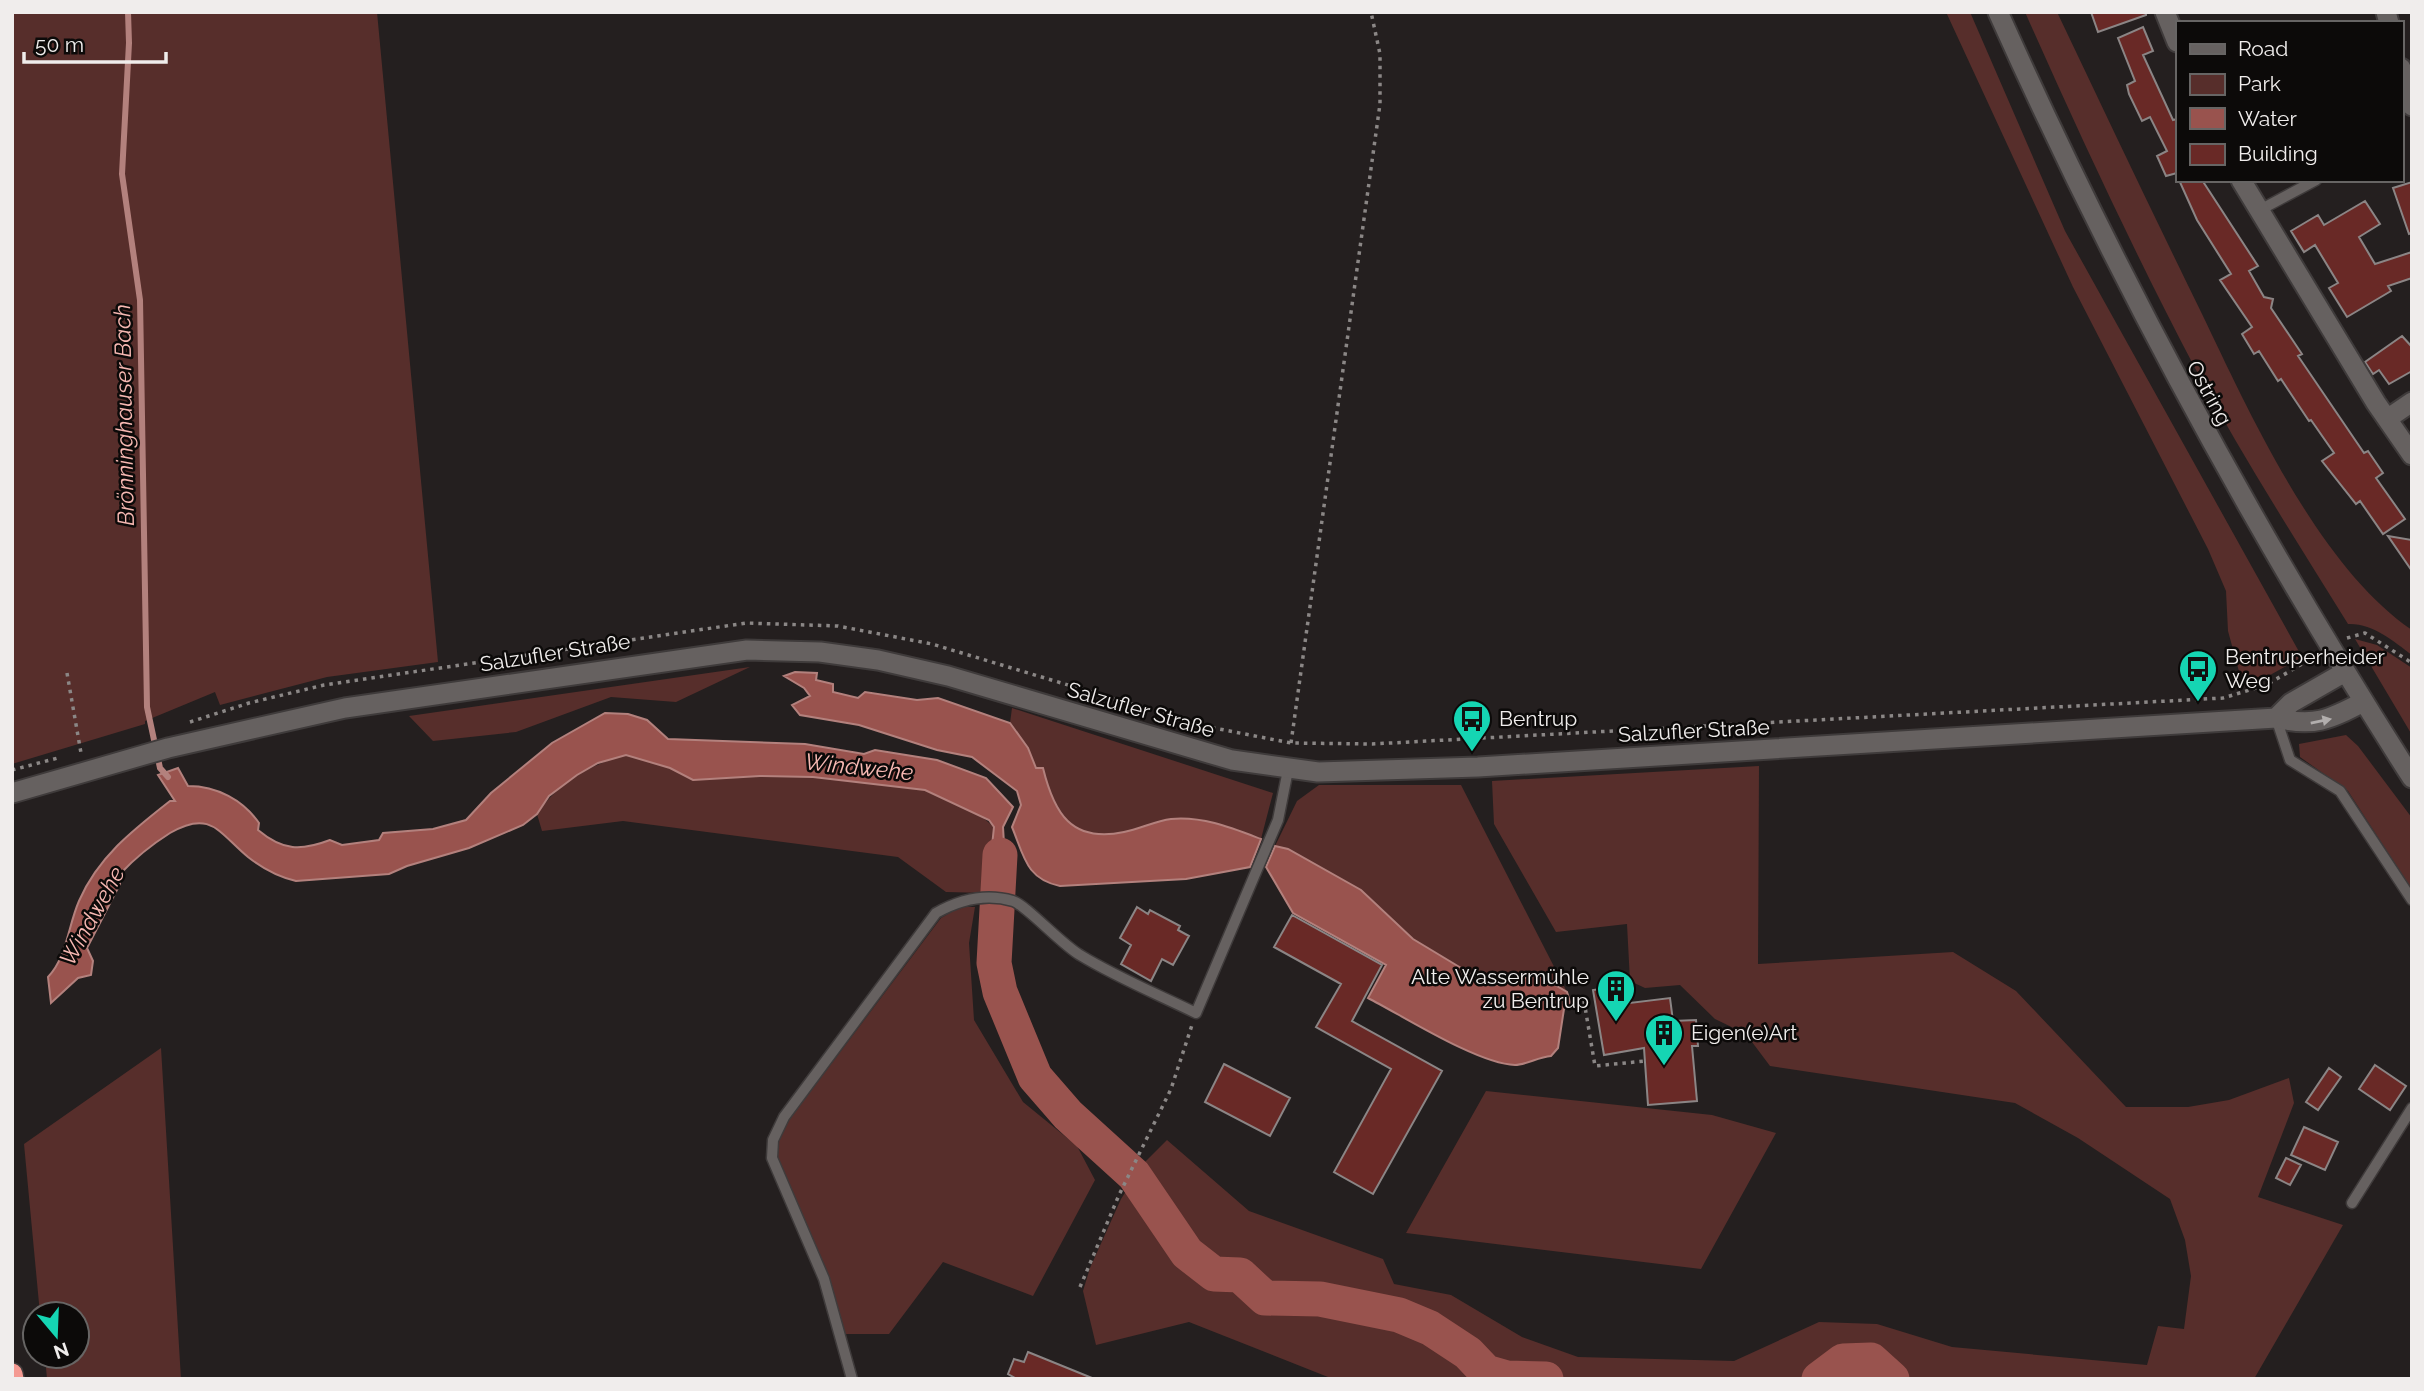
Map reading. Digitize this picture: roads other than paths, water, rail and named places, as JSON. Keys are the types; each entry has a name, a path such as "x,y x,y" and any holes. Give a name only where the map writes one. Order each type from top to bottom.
{"main road":[{"name":"Ostring","path":"1998,12 2140,312 2228,474 2344,672 2412,778"},
{"path":"2165,12 2176,40"},
{"path":"2403,75 2412,106"},
{"path":"2242,182 2258,212 2412,455"},
{"path":"2387,419 2412,402"},
{"name":"Salzufler Straße","path":"12,793 168,748 345,708 636,664 759,650 820,652 890,662 948,676 1232,760 1287,770 1347,772 2276,718 2301,724 2329,720 2363,702"},
{"path":"2276,718 2291,703 2344,672"}],"lane":[{"path":"2258,212 2312,182"},
{"path":"2276,718 2290,760 2340,791 2412,900"},
{"path":"852,1379 824,1279 772,1158 772,1140 784,1117 936,913 954,902 970,898 1011,900 1023,905 1056,939 1080,955 1196,1013 1278,820 1287,770"},
{"path":"2352,1203 2412,1108"}],"water":[{"path":"795,672 817,673 816,680 833,684 833,692 858,698 865,692 917,700 938,698 1010,723 1028,748 1036,768 1043,768 1059,811 1078,828 1091,833 1106,834 1130,831 1171,819 1206,821 1261,839 1250,867 1186,879 1060,886 1049,883 1028,865 1012,827 1021,805 1017,791 972,757 937,750 859,725 800,715 792,705 810,696 804,688 784,676"},
{"path":"605,713 628,714 647,720 668,739 805,744 864,754 875,750 937,760 986,778 1013,807 1003,827 1007,894 987,893 994,827 989,820 925,790 813,777 760,776 693,780 670,768 626,755 598,763 577,775 549,796 537,814 523,825 469,848 389,874 296,881 259,865 214,827 195,823 184,826 150,847 120,874 120,884 87,948 93,961 91,975 78,978 51,1003 48,977 59,960 75,911 87,885 118,845 170,801 175,801 158,775 178,768 188,786 219,792 237,801 259,823 258,830 284,845 301,847 330,840 342,845 379,840 383,833 433,829 466,820 491,793 552,743"},
{"path":"1275,846 1288,849 1361,890 1413,939 1491,986 1538,975 1567,992 1571,1005 1564,1009 1558,1048 1551,1056 1523,1064 1499,1063 1461,1048 1368,998 1386,965 1293,913 1266,867"}],"waterway":[{"name":"Brönninghauser Bach","path":"128,12 129,43 122,174 140,300 147,707 160,768 168,777"},
{"name":"Windwehe","path":"1000,855 994,963 1000,992 1035,1077 1068,1115 1134,1175 1187,1253 1214,1274 1240,1275 1265,1298 1320,1299 1399,1315 1430,1328 1468,1353 1486,1372 1507,1378 1546,1379"},
{"name":"Windwehe","path":"1819,1379 1843,1361 1871,1360 1892,1379"}],"place":[{"name":"Bentruperheider Weg","path":"2198,703"},
{"name":"Bentrup","path":"1472,753"},
{"name":"Alte Wassermühle zu Bentrup","path":"1616,1023"},
{"name":"Eigen(e)Art","path":"1664,1067"}]}
